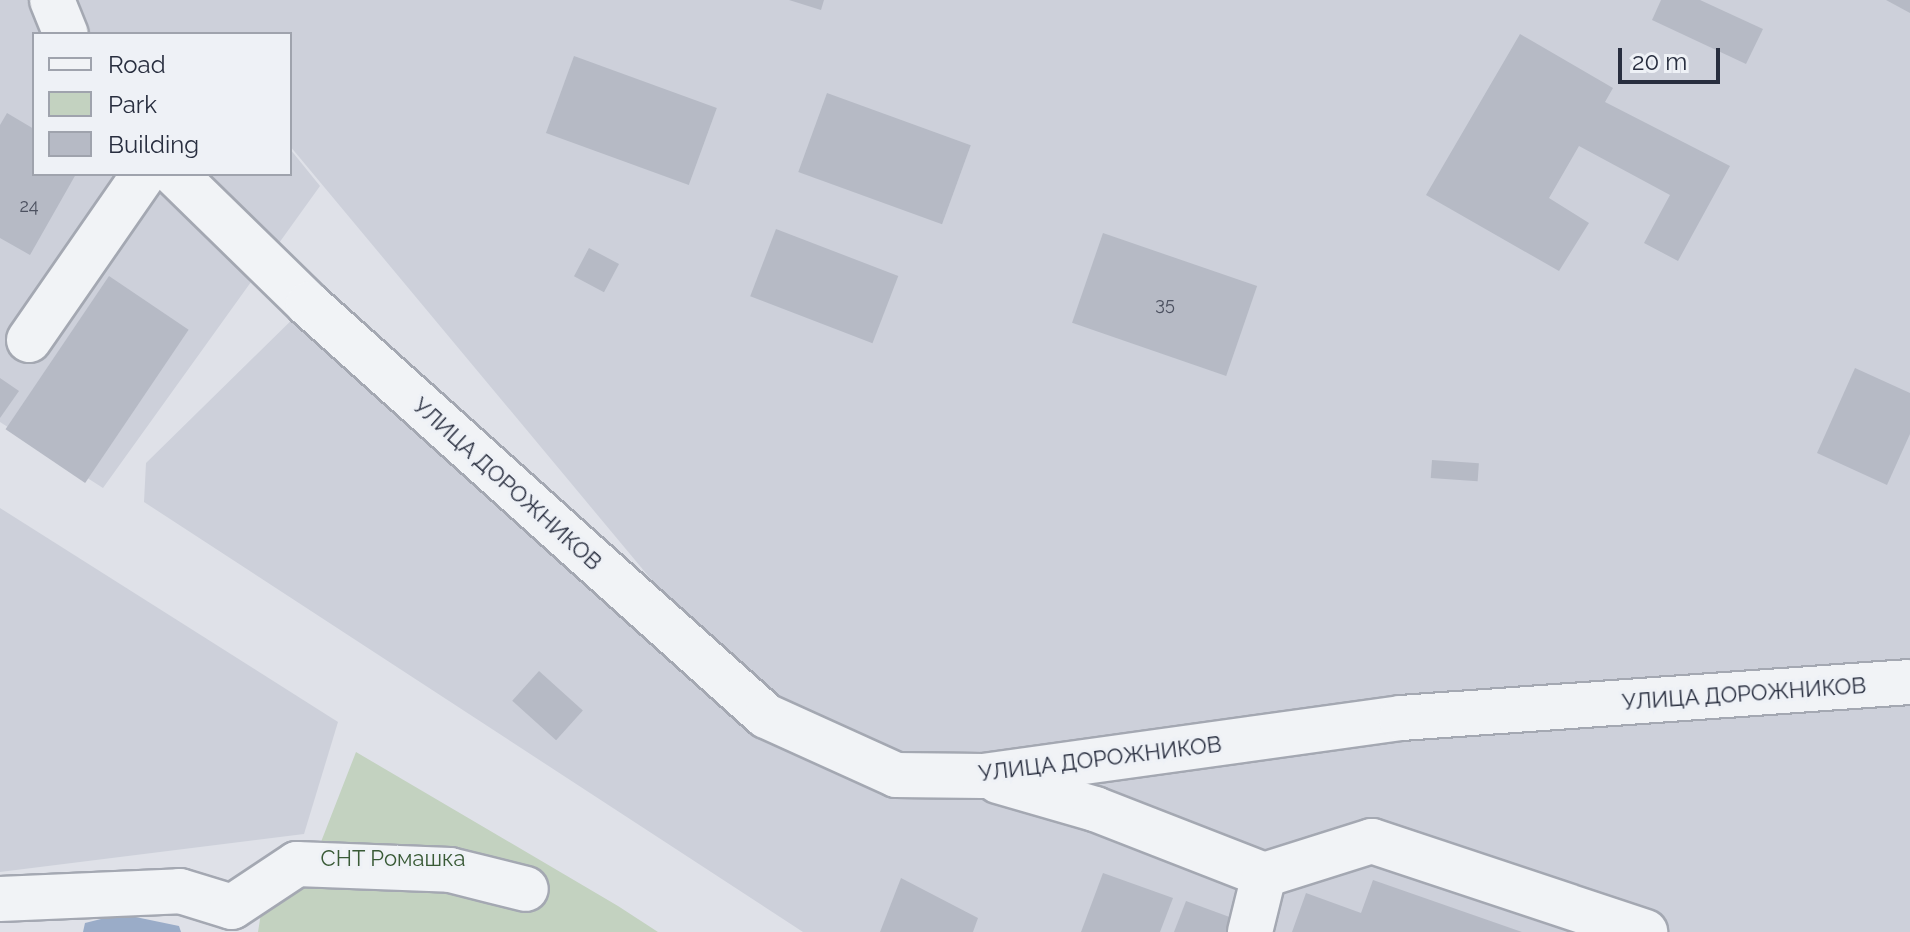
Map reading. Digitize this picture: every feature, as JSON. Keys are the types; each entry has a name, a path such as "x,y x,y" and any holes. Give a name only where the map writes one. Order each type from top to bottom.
{"street":[{"path":"52,0 65,32"},
{"path":"29,340 143,176"},
{"name":"УЛИЦА ДОРОЖНИКОВ","path":"177,176 308,304 766,716 896,775 983,776 1401,718 1910,682"},
{"path":"983,776 1095,809 1264,875 1372,841 1645,932"},
{"path":"0,899 180,891 238,919 297,864 450,870 526,889"},
{"path":"1250,932 1264,875"}],"shaded area":[{"path":"0,0 1910,0 1910,932 803,932 144,502 146,463 308,304 760,710 292,148 292,32 32,32 32,176 292,176 292,151 320,186 103,488 0,422"},
{"path":"0,508 338,722 304,834 0,872"}],"green space":[{"name":"СНТ Ромашка","path":"356,752 658,932 258,932 261,913 305,883"}],"water":[{"path":"121,914 179,926 181,932 83,932 85,923"}],"building":[{"path":"789,0 824,0 821,10"},
{"path":"1661,0 1700,0 1763,29 1746,64 1652,20"},
{"path":"1886,0 1910,0 1910,13"},
{"path":"1520,34 1613,88 1605,102 1730,166 1678,261 1644,243 1670,195 1579,146 1549,198 1589,223 1559,271 1426,195"},
{"path":"574,56 717,108 689,185 546,133"},
{"path":"827,93 971,145 942,224 798,172"},
{"path":"7,113 32,128 32,176 75,176 30,255 0,238 0,125"},
{"path":"776,229 898,276 872,343 750,296"},
{"path":"1103,233 1257,286 1226,376 1072,323"},
{"path":"589,248 619,264 604,292 574,276"},
{"path":"109,276 189,330 85,483 6,429"},
{"path":"1855,368 1910,393 1910,434 1887,485 1817,453"},
{"path":"0,378 19,391 0,418"},
{"path":"1432,460 1479,463 1478,481 1431,478"},
{"path":"539,671 583,710 556,740 512,701"},
{"path":"1103,873 1173,898 1160,932 1081,932"},
{"path":"901,878 978,918 973,932 880,932"},
{"path":"1373,880 1522,932 1292,932 1306,893 1361,913"},
{"path":"1186,901 1235,919 1230,932 1174,932"}]}
